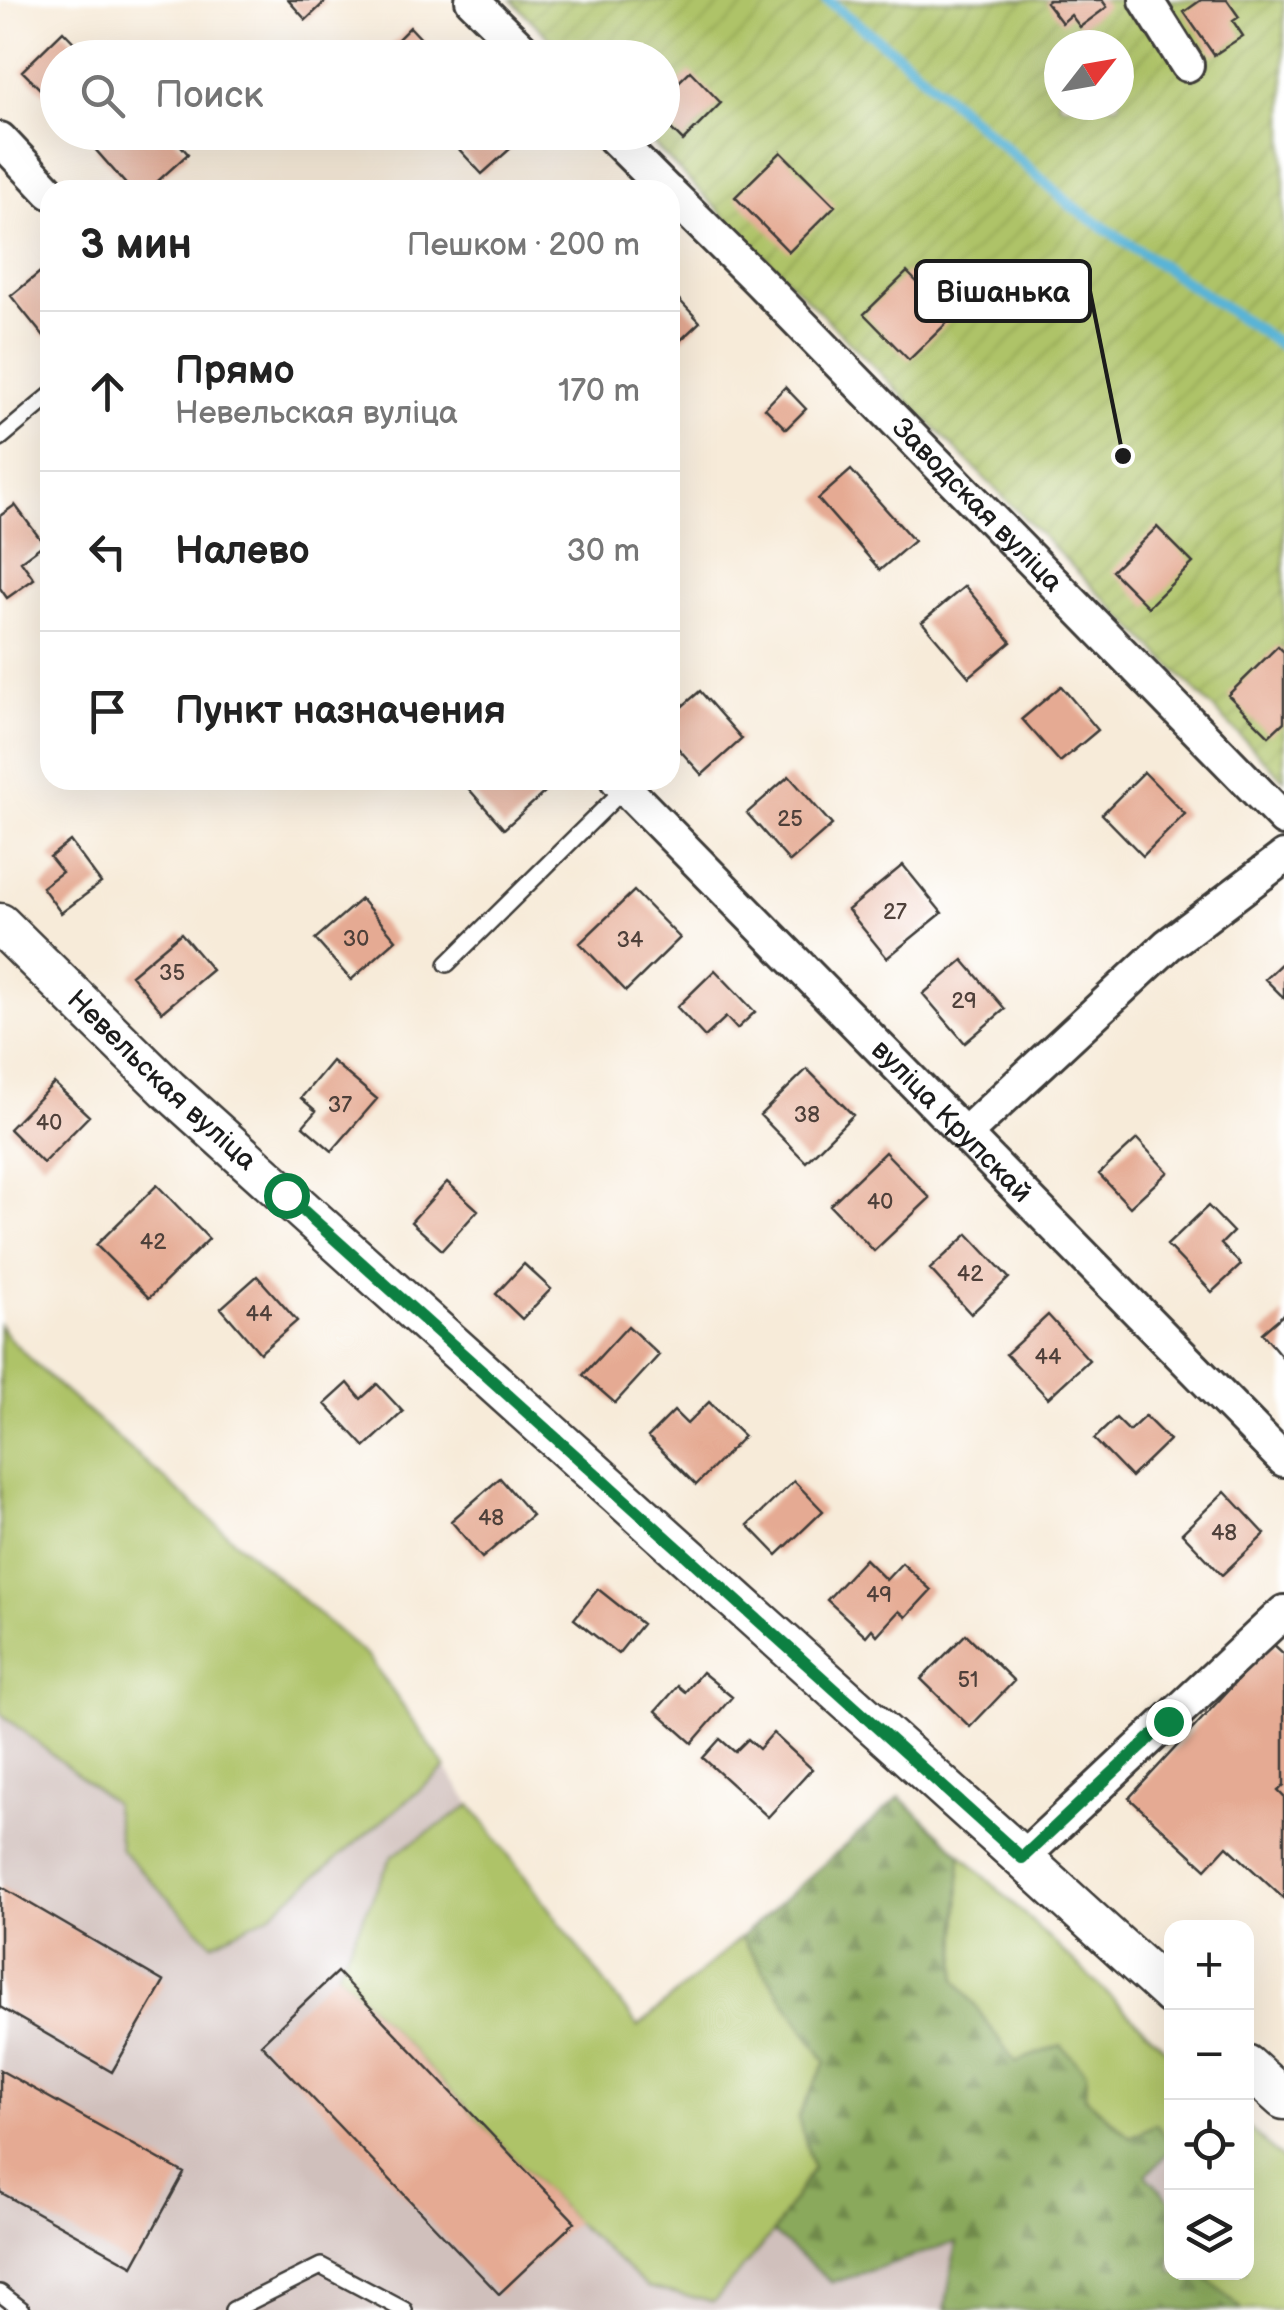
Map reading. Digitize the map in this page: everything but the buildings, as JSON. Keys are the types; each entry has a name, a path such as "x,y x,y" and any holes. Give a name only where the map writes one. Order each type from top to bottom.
{"street":[{"path":"472,0 513,40"},
{"path":"1146,0 1187,65"},
{"path":"0,139 40,181"},
{"name":"Заводская вуліца","path":"626,150 656,180"},
{"name":"Заводская вуліца","path":"680,204 1284,819"},
{"name":"вуліца Крупскай","path":"627,790 1284,1460"},
{"path":"965,1134 1168,945 1284,857"},
{"name":"Невельская вуліца","path":"0,924 168,1089 1164,1989"},
{"path":"1022,1858 1284,1612"},
{"path":"1254,2072 1284,2100"}],"lane":[{"path":"0,438 40,404"},
{"path":"447,964 615,790"},
{"path":"233,2310 321,2266 404,2310"},
{"path":"0,2293 22,2310"}],"shaded area":[{"path":"0,1325 56,1384 370,1659 471,1805 638,2027 900,1797 1164,2047 1164,2280 1254,2280 1254,2133 1284,2161 1284,2310 0,2310"}],"green space":[{"path":"511,0 1284,0 1284,780 659,150 680,150 680,40 551,40"},
{"path":"0,1325 56,1384 370,1659 446,1768 269,1915 212,1943 121,1850 113,1803 0,1713"},
{"path":"900,1797 961,1854 956,1979 1015,2062 1061,2045 1086,2072 1085,2097 1130,2137 1156,2124 1164,2135 1164,2156 1146,2175 1164,2194 1164,2280 1209,2280 1243,2310 945,2310 956,2242 832,2283 773,2233 813,2168 798,2117 826,2062 741,1937"},
{"path":"471,1805 638,2027 741,1937 826,2062 798,2117 813,2167 773,2233 713,2302 647,2287 575,2222 337,1972 392,1856"},
{"path":"961,1854 1164,2047 1164,2135 1156,2124 1130,2137 1085,2096 1015,2063 956,1979"},
{"path":"1254,2133 1284,2161 1284,2310 1243,2310 1209,2280 1254,2280"}],"waterway":[{"path":"827,0 901,57 1073,207 1284,347"}],"place":[{"name":"Вішанька","path":"1123,456"}],"route":[{"path":"286,1195 1022,1858 1168,1721"}]}
